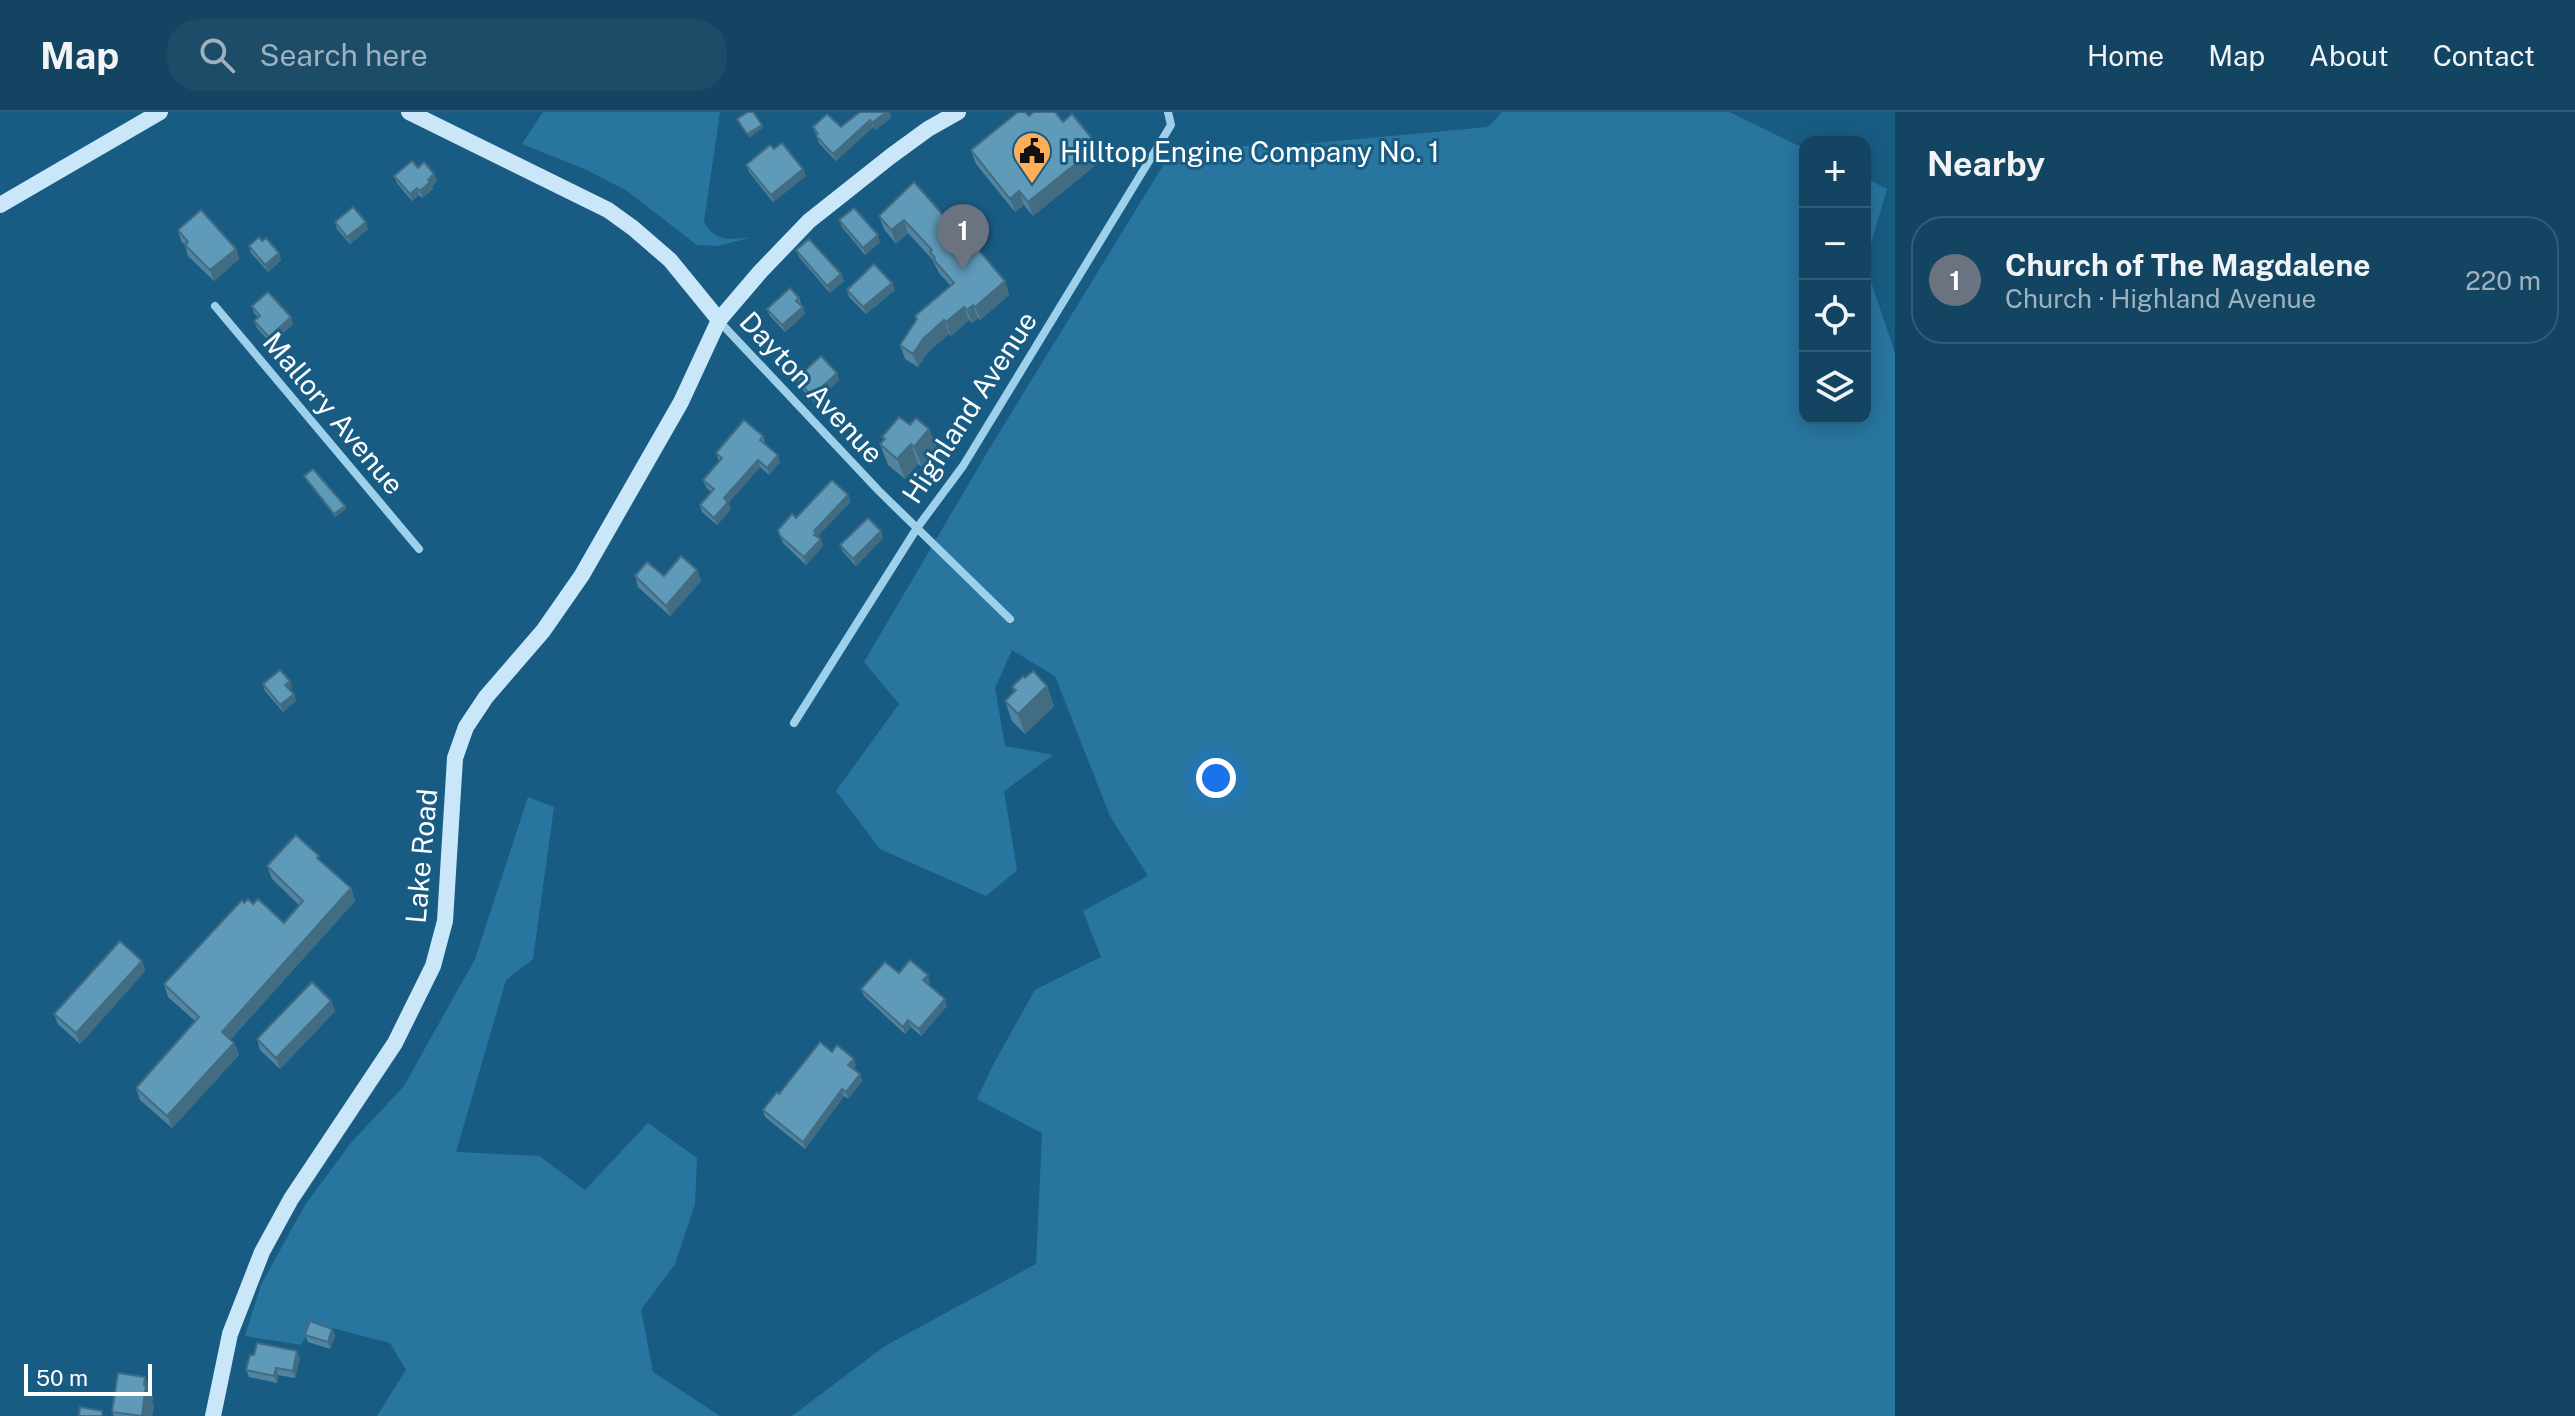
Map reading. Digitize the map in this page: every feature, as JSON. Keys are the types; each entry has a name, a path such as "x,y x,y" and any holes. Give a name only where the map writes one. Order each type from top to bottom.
{"street":[{"path":"0,205 160,112"},
{"path":"409,112 608,210 670,260 719,320"},
{"name":"Lake Road","path":"213,1416 230,1334 262,1252 291,1199 395,1043 433,966 445,921 455,758 466,727 486,697 543,631 582,575 681,402 719,320 809,221 891,156 958,112"},
{"name":"Highland Avenue","path":"794,723 917,528 963,466 1163,139 1171,125 1168,112"},
{"name":"Mallory Avenue","path":"215,306 419,549"},
{"name":"Dayton Avenue","path":"719,320 879,491 1010,619"}],"shaded area":[{"path":"543,112 720,112 704,221 712,233 724,238 752,237 718,246 697,245 627,191 587,170 522,144"},
{"path":"1502,112 1729,112 1799,146 1799,424 1871,424 1871,282 1895,353 1895,1416 792,1416 885,1346 1036,1264 1042,1133 977,1099 1035,990 1101,957 1083,911 1148,876 1110,816 1055,676 1012,650 995,688 1005,746 1053,755 1004,791 1017,870 986,896 880,849 836,791 899,704 864,662 988,451 1175,146 1284,146 1488,127"},
{"path":"1871,181 1887,189 1871,244"},
{"path":"528,797 554,807 533,959 506,980 456,1152 539,1156 585,1190 648,1123 697,1158 695,1204 675,1264 641,1310 653,1372 720,1416 377,1416 406,1370 390,1343 313,1323 301,1345 245,1336 261,1285 305,1205 350,1144 404,1086 475,959"}],"building":[{"path":"753,112 762,125 747,134 737,119"},
{"path":"860,112 886,112 872,123 870,120 833,154 816,136 818,134 813,127 827,114 841,127"},
{"name":"Hilltop Engine Company No. 1","path":"1018,112 1029,116 1034,112 1055,112 1063,122 1072,114 1098,146 1028,202 1019,191 1010,199 971,150"},
{"path":"782,143 803,169 771,195 746,165 770,145 774,149"},
{"path":"412,161 418,168 424,162 434,174 420,191 417,188 410,194 394,176"},
{"path":"914,182 944,216 947,213 1005,281 975,307 973,305 967,310 964,307 946,322 944,320 923,339 913,354 900,345 917,319 915,316 954,283 934,260 932,250 904,220 891,230 879,216"},
{"path":"353,207 366,222 347,237 335,222"},
{"path":"854,208 878,235 863,248 839,220"},
{"path":"201,210 236,249 210,270 185,245 188,242 178,230"},
{"path":"259,237 262,241 266,238 279,253 265,265 249,246"},
{"path":"809,239 841,274 827,286 796,250"},
{"path":"874,264 892,283 863,307 847,290"},
{"path":"790,288 803,307 782,325 767,309"},
{"path":"268,292 291,317 269,337 254,321 260,316 252,306"},
{"path":"821,356 837,373 812,396 796,379"},
{"path":"899,417 910,425 916,418 929,429 914,447 911,444 897,459 880,444"},
{"path":"744,420 763,436 760,440 778,455 767,468 758,460 724,498 728,502 714,518 700,505 714,489 703,480 722,458 716,453"},
{"path":"313,469 345,506 334,514 304,476"},
{"path":"832,480 848,495 814,531 814,535 821,539 804,557 780,536 778,530 792,514 796,518"},
{"path":"868,518 881,531 853,559 840,545"},
{"path":"681,556 697,570 666,606 635,576 647,562 664,576"},
{"path":"280,670 290,681 285,685 294,694 280,705 263,684"},
{"path":"1033,671 1047,686 1018,714 1005,701 1016,690 1012,687"},
{"path":"296,835 351,888 222,1032 234,1043 167,1116 136,1088 199,1017 164,984 242,900 244,903 248,899 253,904 258,899 284,923 303,901 267,866"},
{"path":"120,941 142,961 76,1033 54,1014"},
{"path":"910,960 928,975 923,980 945,999 919,1029 908,1020 903,1027 861,989 885,962 899,973"},
{"path":"312,982 331,1001 276,1058 257,1039"},
{"path":"820,1042 832,1052 837,1045 854,1059 848,1065 860,1074 846,1092 842,1089 803,1142 763,1110"},
{"path":"310,1321 332,1329 328,1342 305,1335"},
{"path":"257,1343 297,1351 293,1371 276,1368 274,1376 246,1370"},
{"path":"118,1373 145,1377 142,1416 112,1412"},
{"path":"80,1407 102,1411 102,1416 79,1416"}],"place":[{"name":"Hilltop Engine Company No. 1","path":"1032,185"},
{"name":"Church of The Magdalene","path":"963,270"}]}
